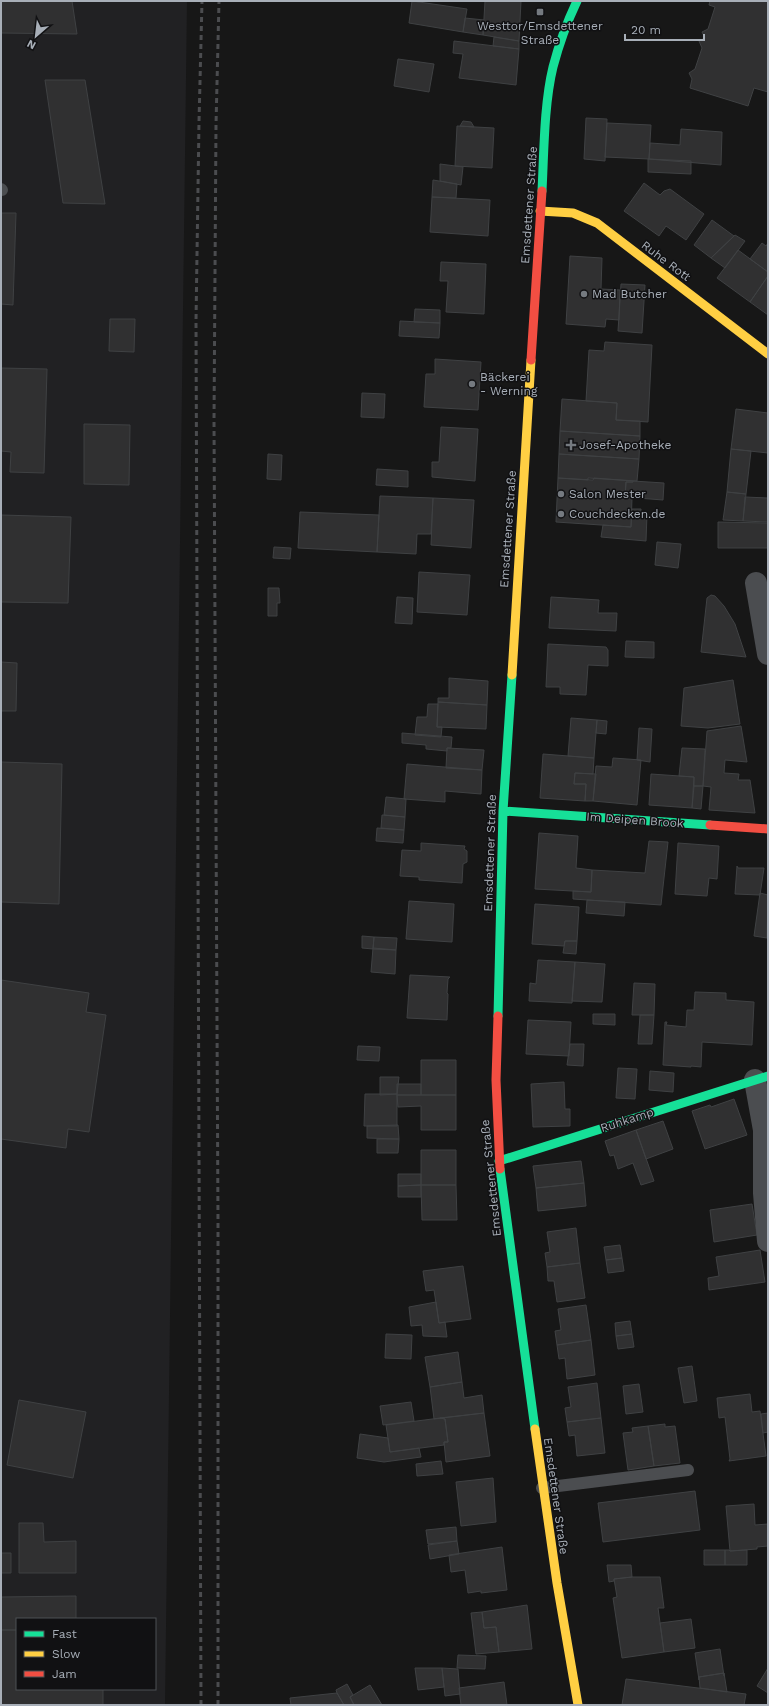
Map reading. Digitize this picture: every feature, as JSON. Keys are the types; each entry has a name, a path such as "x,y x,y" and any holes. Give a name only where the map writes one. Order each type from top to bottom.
{"street":[{"name":"Emsdettener Straße","path":"577,1 566,25 553,68 547,112 503,811 496,1080 499,1161 542,1488 578,1705"},
{"name":"Ruhe Rott","path":"540,211 573,213 596,223 768,354"},
{"path":"756,583 768,654"},
{"name":"Im Deipen Brook","path":"503,811 768,829"},
{"name":"Ruhkamp","path":"499,1161 762,1078 764,1193 768,1241"}],"lane":[{"path":"542,1488 688,1470"}],"shaded area":[{"path":"1,1 187,1 165,1705 1,1705"}],"building":[{"path":"1,1 72,1 77,34 1,33"},
{"path":"412,1 467,9 463,32 409,23"},
{"path":"485,1 521,1 519,41 483,35"},
{"path":"710,1 768,1 768,92 754,88 748,106 690,88 692,79 689,73 695,69 702,48 699,41 705,38 702,32 708,29 715,7 709,5"},
{"path":"465,18 484,20 483,35 463,32"},
{"path":"494,37 519,41 519,49 493,46"},
{"path":"454,41 519,49 516,85 459,78 463,54 453,53"},
{"path":"398,59 434,64 429,92 394,86"},
{"path":"45,80 85,80 105,204 63,203"},
{"path":"586,118 607,119 605,161 584,159"},
{"path":"463,121 471,122 474,127 460,126"},
{"path":"607,123 651,125 649,159 605,157"},
{"path":"457,126 494,128 492,168 455,166"},
{"path":"681,129 722,132 721,165 649,159 650,143 680,145"},
{"path":"648,159 691,161 691,174 648,172"},
{"path":"440,164 463,167 461,185 440,181"},
{"path":"433,180 457,184 456,198 432,197"},
{"path":"644,183 660,195 664,191 670,189 704,214 686,240 666,226 659,236 624,211"},
{"path":"432,197 490,200 488,236 430,232"},
{"path":"1,213 16,213 13,305 1,304"},
{"path":"712,220 734,236 711,258 694,245"},
{"path":"735,235 745,241 725,268 711,258"},
{"path":"762,243 766,246 768,243 768,272 750,259"},
{"path":"738,250 768,272 768,276 750,302 717,278"},
{"path":"570,256 602,258 601,289 620,290 619,320 606,319 605,327 566,324"},
{"path":"441,262 486,264 484,314 446,312 448,281 440,281"},
{"path":"768,276 768,315 750,302"},
{"path":"621,284 645,285 642,333 618,331"},
{"path":"415,309 440,310 440,323 414,322"},
{"path":"110,319 135,319 134,352 109,351"},
{"path":"400,321 440,323 439,338 399,336"},
{"path":"605,342 652,345 648,422 616,420 617,403 586,401 589,350 604,351"},
{"path":"435,359 481,362 478,410 424,407 426,374 435,374"},
{"path":"1,368 47,369 44,473 10,472 11,452 1,451"},
{"path":"362,393 385,394 384,418 361,417"},
{"path":"562,399 617,403 616,420 640,421 640,436 560,431"},
{"path":"736,409 768,413 768,453 731,449"},
{"path":"84,424 130,425 129,485 84,484"},
{"path":"441,427 478,429 475,481 432,477 432,462 439,462"},
{"path":"560,431 640,436 639,459 559,454"},
{"path":"731,449 751,451 746,494 727,492"},
{"path":"268,454 282,455 281,480 267,479"},
{"path":"559,454 639,459 637,481 558,478"},
{"path":"377,469 408,471 408,487 376,485"},
{"path":"558,478 593,480 594,478 633,481 626,482 625,497 632,498 631,527 556,522"},
{"path":"626,482 664,483 663,500 625,497"},
{"path":"727,492 746,494 743,521 723,520"},
{"path":"380,496 433,498 431,534 417,534 416,554 377,552"},
{"path":"745,497 768,498 768,522 743,521"},
{"path":"433,498 474,500 471,548 431,545"},
{"path":"632,509 641,509 641,513 647,514 646,541 601,537 603,525 631,527"},
{"path":"300,512 379,515 377,552 298,548"},
{"path":"1,515 71,517 68,603 1,602"},
{"path":"718,522 768,523 768,548 718,548"},
{"path":"657,542 681,544 678,568 655,565"},
{"path":"274,547 291,548 290,559 273,558"},
{"path":"419,572 470,575 467,615 417,612"},
{"path":"268,588 279,588 280,603 277,603 277,616 268,616"},
{"path":"711,595 715,596 724,606 735,624 746,657 701,652 707,598"},
{"path":"397,597 413,598 412,624 395,623"},
{"path":"551,597 599,600 598,613 617,613 616,631 549,628"},
{"path":"626,641 654,642 654,658 625,657"},
{"path":"548,644 606,647 608,650 608,666 588,665 586,695 560,694 560,687 546,687"},
{"path":"1,662 17,663 16,711 1,711"},
{"path":"449,678 488,681 487,705 438,702 438,698 449,698"},
{"path":"733,680 740,724 708,728 681,726 684,688"},
{"path":"438,702 487,705 486,729 437,727"},
{"path":"428,704 438,704 437,727 442,727 441,737 415,735 417,717 427,717"},
{"path":"571,718 597,720 594,758 568,756"},
{"path":"597,720 607,721 606,734 596,733"},
{"path":"741,726 747,762 725,760 724,773 739,774 738,780 750,780 755,813 709,810 711,787 703,786 707,731"},
{"path":"639,728 652,729 650,762 637,760"},
{"path":"402,733 452,737 451,748 447,748 447,751 426,749 426,745 402,743"},
{"path":"447,748 484,750 482,770 446,768"},
{"path":"682,748 705,749 703,786 694,786 694,777 679,776"},
{"path":"543,754 594,758 593,774 575,773 574,784 586,784 585,801 540,798"},
{"path":"613,758 641,760 637,805 593,801 596,766 612,767"},
{"path":"1,762 62,764 59,904 1,902"},
{"path":"407,764 482,770 481,794 445,791 445,802 404,799"},
{"path":"575,773 596,774 593,801 585,801 586,784 574,784"},
{"path":"651,774 694,777 692,808 649,805"},
{"path":"694,786 703,786 701,809 692,808"},
{"path":"386,797 406,799 405,817 384,815"},
{"path":"382,815 405,817 404,830 381,828"},
{"path":"377,828 404,830 403,843 376,841"},
{"path":"539,833 578,836 576,868 592,870 591,892 535,889"},
{"path":"649,841 668,842 661,905 573,899 573,891 591,892 592,870 645,873"},
{"path":"421,843 465,846 464,849 467,851 467,862 463,864 462,883 419,880 419,877 400,876 402,850 421,851"},
{"path":"678,843 719,846 717,879 709,878 707,896 675,894"},
{"path":"737,866 738,868 764,868 760,895 735,894"},
{"path":"760,893 768,895 767,938 754,936"},
{"path":"587,900 625,902 624,916 586,913"},
{"path":"409,901 454,904 452,942 406,939"},
{"path":"535,904 579,907 577,941 565,941 564,946 532,944"},
{"path":"362,936 374,937 373,949 362,948"},
{"path":"374,937 397,938 396,950 373,949"},
{"path":"565,941 577,941 576,954 563,953"},
{"path":"373,948 396,950 395,974 371,972"},
{"path":"538,960 575,962 572,1003 529,1001 530,983 536,984"},
{"path":"575,962 605,964 602,1002 572,1001"},
{"path":"410,975 450,977 448,979 447,993 447,1020 407,1018"},
{"path":"1,980 89,993 86,1012 106,1015 89,1132 68,1129 66,1148 1,1139"},
{"path":"634,983 655,984 654,1015 632,1015"},
{"path":"695,992 726,993 726,1000 754,1002 752,1045 702,1042 701,1067 663,1065 665,1022 667,1022 666,1025 686,1027 687,1010 694,1010"},
{"path":"593,1014 615,1014 615,1025 593,1024"},
{"path":"640,1015 654,1015 652,1044 638,1044"},
{"path":"528,1020 571,1022 569,1056 526,1054"},
{"path":"570,1044 584,1044 583,1066 567,1065"},
{"path":"358,1046 380,1047 379,1061 357,1060"},
{"path":"421,1060 456,1060 456,1095 421,1095"},
{"path":"618,1068 637,1069 635,1099 616,1098"},
{"path":"650,1071 674,1073 673,1092 649,1090"},
{"path":"380,1077 399,1077 397,1094 380,1095"},
{"path":"564,1082 565,1109 570,1109 570,1126 533,1127 531,1084"},
{"path":"397,1084 421,1084 421,1095 397,1095"},
{"path":"365,1094 397,1094 397,1126 364,1126"},
{"path":"397,1095 456,1095 456,1130 421,1130 421,1106 398,1107"},
{"path":"734,1099 747,1135 705,1149 692,1111 710,1105 711,1107"},
{"path":"663,1121 673,1149 646,1159 636,1130"},
{"path":"398,1125 399,1139 367,1138 367,1126"},
{"path":"636,1130 654,1181 641,1185 633,1163 618,1169 614,1155 610,1156 605,1141"},
{"path":"377,1139 399,1139 398,1153 377,1153"},
{"path":"421,1150 456,1150 456,1185 421,1185"},
{"path":"581,1161 584,1183 536,1188 533,1166"},
{"path":"398,1174 421,1174 421,1185 398,1186"},
{"path":"584,1183 586,1206 538,1211 536,1188"},
{"path":"421,1185 421,1197 398,1197 398,1186"},
{"path":"421,1185 456,1185 457,1220 422,1220"},
{"path":"752,1204 757,1235 714,1242 710,1210"},
{"path":"576,1228 580,1263 547,1267 545,1253 550,1252 547,1232"},
{"path":"620,1245 622,1258 606,1260 604,1247"},
{"path":"760,1250 765,1282 709,1290 708,1278 719,1276 716,1257"},
{"path":"622,1258 624,1271 608,1273 606,1260"},
{"path":"580,1263 585,1298 557,1302 554,1281 548,1281 547,1267"},
{"path":"463,1266 471,1319 439,1323 434,1290 426,1291 423,1271"},
{"path":"436,1302 439,1323 445,1322 447,1337 423,1336 422,1325 411,1326 409,1307"},
{"path":"586,1305 591,1340 557,1345 555,1331 561,1330 558,1309"},
{"path":"630,1321 632,1334 616,1336 615,1323"},
{"path":"386,1334 412,1335 411,1359 385,1358"},
{"path":"632,1334 634,1347 618,1349 616,1336"},
{"path":"591,1340 595,1375 567,1379 565,1358 559,1359 557,1345"},
{"path":"458,1352 462,1382 430,1387 425,1357"},
{"path":"692,1366 697,1401 684,1403 678,1368"},
{"path":"462,1382 464,1398 482,1395 484,1413 434,1419 430,1387"},
{"path":"597,1383 601,1418 567,1422 565,1408 571,1407 568,1387"},
{"path":"639,1384 643,1412 626,1414 623,1386"},
{"path":"750,1394 752,1412 760,1411 766,1456 729,1461 725,1417 719,1418 717,1398"},
{"path":"19,1400 86,1412 73,1478 7,1465"},
{"path":"411,1402 414,1421 383,1425 380,1406"},
{"path":"484,1413 490,1456 446,1462 444,1442 448,1442 445,1419 440,1418"},
{"path":"768,1413 768,1432 763,1433 761,1414"},
{"path":"440,1418 445,1419 448,1442 444,1442 444,1445 390,1452 386,1425"},
{"path":"601,1418 605,1453 577,1456 575,1435 569,1436 567,1422"},
{"path":"665,1424 665,1427 675,1426 680,1463 654,1466 648,1426"},
{"path":"648,1426 654,1466 628,1470 623,1433 633,1432 632,1428"},
{"path":"360,1434 388,1438 390,1452 419,1448 421,1457 384,1462 357,1458"},
{"path":"441,1461 443,1474 417,1476 416,1464"},
{"path":"493,1478 496,1522 461,1526 456,1482"},
{"path":"695,1491 700,1530 603,1542 598,1503"},
{"path":"754,1504 755,1525 768,1524 768,1546 757,1547 757,1549 730,1551 726,1506"},
{"path":"19,1523 43,1523 44,1542 76,1541 76,1573 19,1573"},
{"path":"456,1527 457,1541 428,1544 426,1530"},
{"path":"457,1541 459,1554 430,1559 428,1545"},
{"path":"502,1547 507,1590 468,1593 465,1570 451,1572 449,1555"},
{"path":"704,1550 725,1550 725,1565 704,1565"},
{"path":"725,1550 747,1550 747,1565 725,1565"},
{"path":"1,1553 11,1553 11,1573 1,1573"},
{"path":"607,1565 631,1565 632,1577 614,1579 614,1581 609,1582"},
{"path":"632,1577 660,1577 664,1608 658,1608 664,1652 622,1658 613,1598 617,1597 614,1579"},
{"path":"76,1596 76,1618 16,1618 16,1630 1,1630 1,1597"},
{"path":"527,1605 532,1649 499,1652 496,1627 484,1628 482,1612"},
{"path":"482,1612 484,1628 496,1627 499,1652 476,1654 471,1613"},
{"path":"691,1619 695,1648 664,1652 660,1623"},
{"path":"1,1630 16,1630 16,1690 103,1690 103,1705 1,1705"},
{"path":"720,1649 724,1673 699,1677 699,1680 695,1653"},
{"path":"458,1655 486,1656 485,1669 457,1668"},
{"path":"415,1668 442,1668 444,1687 418,1690"},
{"path":"442,1668 458,1669 460,1694 445,1696"},
{"path":"768,1668 768,1693 757,1686"},
{"path":"724,1673 727,1692 700,1688 699,1677"},
{"path":"626,1679 746,1694 744,1705 622,1705"},
{"path":"504,1682 507,1705 461,1705 459,1688"},
{"path":"347,1684 353,1695 350,1697 354,1705 344,1705 336,1690"},
{"path":"370,1685 382,1705 354,1705 350,1697"},
{"path":"337,1693 344,1705 291,1705 290,1698"}],"railway":[{"path":"201,1705 196,321 202,1"},
{"path":"218,1705 218,1222 214,422 216,125 219,1"}],"traffic: fast":[{"path":"542,191 545,128 550,81 561,42 577,1"},
{"path":"498,1016 503,811 512,675"},
{"path":"503,811 710,825"},
{"path":"499,1161 768,1076"},
{"path":"500,1169 535,1429"}],"traffic: slow":[{"path":"540,211 573,213 597,223 768,354"},
{"path":"512,675 531,360"},
{"path":"535,1429 557,1583 578,1705"}],"traffic: jam":[{"path":"531,360 542,191"},
{"path":"710,825 768,829"},
{"path":"498,1016 496,1080 500,1169"}],"place":[{"name":"Westtor/Emsdettener Straße","path":"540,12"},
{"name":"Mad Butcher","path":"584,294"},
{"name":"Bäckerei - Werning","path":"472,384"},
{"name":"Josef-Apotheke","path":"571,445"},
{"name":"Salon Mester","path":"561,494"},
{"name":"Couchdecken.de","path":"561,514"}]}
